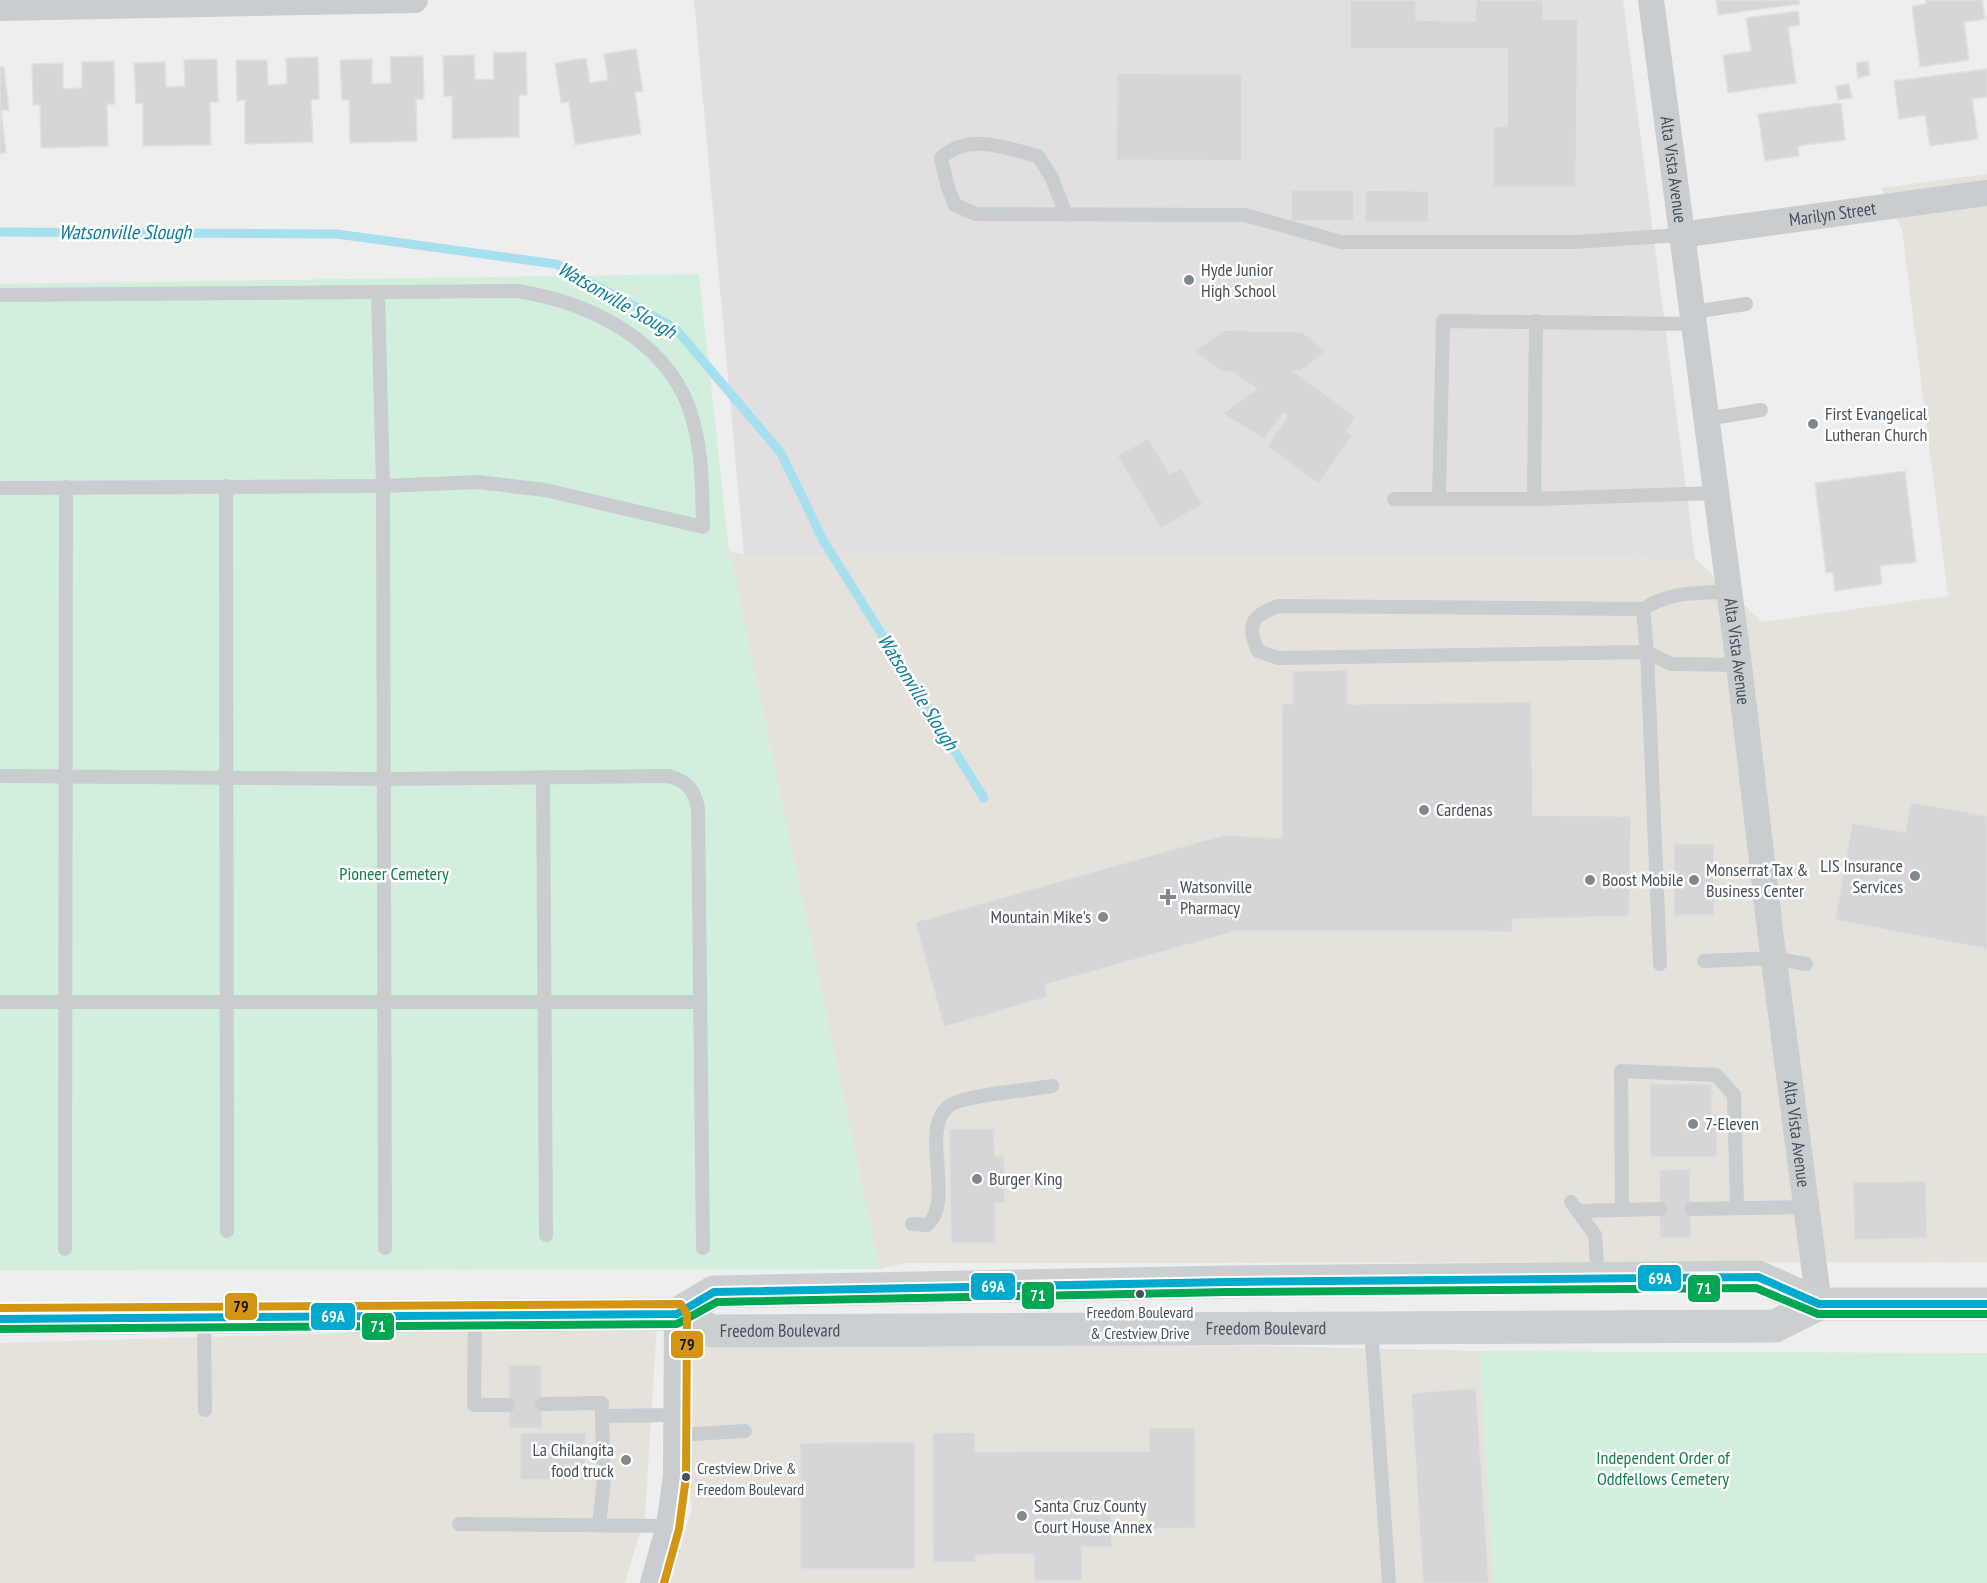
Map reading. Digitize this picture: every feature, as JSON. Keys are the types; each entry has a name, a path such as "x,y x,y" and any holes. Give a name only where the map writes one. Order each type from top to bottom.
{"main road":[{"name":"Freedom Boulevard","path":"677,1314 714,1292 1758,1277 1819,1304 1987,1304"},
{"name":"Freedom Boulevard","path":"0,1318 677,1314 712,1331 1775,1326 1819,1304"}],"street":[{"path":"0,8 415,0"},
{"name":"Alta Vista Avenue","path":"1651,0 1680,235 1694,318 1739,665 1819,1304"},
{"name":"Marilyn Street","path":"1680,235 1987,193"},
{"path":"652,1583 669,1526 676,1476 677,1314"}],"lane":[{"path":"1066,215 1052,178 1038,156 974,142 952,148 941,158 948,188 955,205 976,214 1066,215 1245,215 1341,242 1575,242 1680,235"},
{"path":"0,295 517,291 537,294 573,305 624,330 664,366 678,385 688,405 702,466 703,527 515,485 478,482 383,486 0,488"},
{"path":"378,293 383,486 385,1248"},
{"path":"1439,499 1443,321 1694,318 1746,304"},
{"path":"1534,499 1536,321"},
{"path":"1707,419 1761,410"},
{"path":"226,486 227,1231"},
{"path":"65,1249 66,487"},
{"path":"1394,499 1534,499 1716,493"},
{"path":"1729,592 1683,593 1661,598 1643,609 1279,606 1261,612 1252,624 1252,637 1258,651 1278,658 1647,652 1671,664 1739,665"},
{"path":"1643,609 1647,652 1660,964"},
{"path":"0,776 225,778 668,776 681,779 690,786 698,808 703,1248"},
{"path":"543,778 546,1235"},
{"path":"1704,961 1774,958 1806,964"},
{"path":"0,1002 386,1003 543,1000 700,1002"},
{"path":"1622,1210 1621,1071 1716,1075 1734,1095 1737,1208"},
{"path":"912,1224 927,1224 936,1213 938,1125 943,1111 958,1102 1052,1086"},
{"path":"1598,1279 1596,1235 1575,1206 1622,1210 1660,1209"},
{"path":"1690,1209 1806,1207"},
{"path":"475,1315 474,1405 508,1405"},
{"path":"204,1317 205,1410"},
{"path":"1371,1327 1389,1583"},
{"path":"542,1404 602,1403 604,1479 599,1525"},
{"path":"602,1416 745,1431"},
{"path":"459,1524 669,1526"}],"shaded area":[{"name":"Hyde Junior High School","path":"694,0 1623,0 1695,558 744,555"},
{"path":"1987,174 1987,1262 905,1263 879,1269 729,551 744,555 1695,558 1762,622 1948,596 1902,229 1881,188"},
{"path":"657,1324 645,1515 625,1583 0,1583 0,1343"},
{"path":"675,1333 1480,1351 1494,1583 669,1583 692,1509"}],"green space":[{"name":"Pioneer Cemetery","path":"699,274 729,551 879,1269 0,1270 0,284"},
{"name":"Independent Order of Oddfellows Cemetery","path":"1480,1351 1987,1353 1987,1583 1494,1583"}],"building":[{"path":"1350,0 1416,0 1416,20 1475,21 1476,0 1543,0 1543,19 1578,19 1576,187 1493,187 1493,127 1507,126 1507,49 1350,49"},
{"path":"1716,0 1799,0 1799,4 1718,15"},
{"path":"1926,0 1982,0 1985,19 1964,22 1969,60 1920,67 1912,6 1926,4"},
{"path":"1798,11 1800,25 1788,27 1796,83 1728,93 1723,55 1751,51 1746,18"},
{"path":"636,49 643,91 635,92 641,134 575,145 569,102 561,103 555,63 586,58 590,83 608,80 604,54"},
{"path":"526,52 527,95 519,95 519,137 452,139 452,96 444,96 443,56 474,55 475,80 494,79 493,53"},
{"path":"423,56 424,99 416,99 417,141 350,143 349,100 342,100 340,60 372,59 372,84 391,83 390,57"},
{"path":"318,57 319,99 311,100 313,142 245,144 245,100 237,101 236,60 267,60 268,85 287,84 286,58"},
{"path":"217,59 218,102 210,102 211,145 143,146 143,103 136,104 134,63 165,62 166,87 185,86 184,60"},
{"path":"114,61 115,104 107,104 108,146 41,148 40,105 33,105 32,64 63,63 63,89 82,88 82,62"},
{"path":"1868,61 1870,75 1858,78 1856,63"},
{"path":"0,67 4,67 9,110 1,110 6,153 0,153"},
{"path":"1987,69 1987,97 1972,99 1978,139 1930,146 1925,115 1899,119 1894,81"},
{"path":"1117,73 1242,74 1242,161 1116,160"},
{"path":"1849,84 1852,98 1838,100 1836,86"},
{"path":"1841,103 1845,140 1798,146 1799,156 1765,161 1758,114"},
{"path":"1291,190 1354,190 1354,221 1291,221"},
{"path":"1365,190 1429,191 1429,222 1365,222"},
{"path":"1224,330 1303,332 1326,351 1302,371 1294,371 1356,417 1346,431 1353,436 1318,484 1267,446 1287,416 1283,413 1265,439 1222,414 1256,389 1233,372 1223,372 1194,351"},
{"path":"1148,438 1170,474 1181,468 1203,504 1161,529 1117,456"},
{"path":"1905,471 1916,562 1880,566 1882,584 1835,591 1833,572 1826,573 1815,483"},
{"path":"1348,670 1348,704 1531,702 1533,815 1631,816 1629,916 1513,919 1512,932 1236,931 1045,985 1048,997 944,1027 915,922 1224,835 1282,838 1282,704 1292,704 1292,671"},
{"name":"LIS Insurance Services","path":"1911,802 1987,816 1987,949 1835,920 1852,823 1905,832"},
{"name":"Monserrat Tax & Business Center","path":"1674,844 1714,844 1714,915 1674,916"},
{"path":"1650,1084 1712,1084 1712,1114 1717,1114 1717,1157 1650,1157"},
{"name":"Burger King","path":"949,1129 994,1129 995,1156 1004,1156 1005,1203 995,1203 996,1243 951,1244"},
{"path":"1690,1169 1691,1238 1660,1238 1659,1170"},
{"path":"1926,1181 1927,1238 1854,1240 1853,1182"},
{"path":"508,1365 541,1365 542,1428 509,1428"},
{"path":"1476,1388 1489,1583 1423,1583 1411,1393"},
{"name":"Santa Cruz County Court House Annex","path":"1149,1428 1195,1428 1196,1528 1148,1529 1147,1503 1111,1504 1112,1547 1082,1547 1082,1580 1034,1581 1034,1554 975,1555 975,1562 933,1562 932,1433 975,1432 975,1452 1149,1451"},
{"path":"520,1433 586,1433 585,1480 520,1480"},
{"path":"915,1442 915,1569 800,1569 800,1443"}],"waterway":[{"name":"Watsonville Slough","path":"0,232 337,234 556,264 675,328 781,453 823,540 984,798"}],"transit line":[{"name":"69A","path":"0,1319 677,1314 714,1292 1228,1282 1758,1277 1819,1304 1987,1304"},
{"name":"71","path":"0,1329 677,1324 717,1302 1228,1292 1756,1288 1818,1314 1987,1314"},
{"name":"79","path":"0,1308 681,1304 687,1314 686,1477 679,1529 664,1583"}],"place":[{"name":"Hyde Junior High School","path":"1189,280"},
{"name":"First Evangelical Lutheran Church","path":"1813,424"},
{"name":"Cardenas","path":"1424,810"},
{"name":"LIS Insurance Services","path":"1915,876"},
{"name":"Boost Mobile","path":"1590,880"},
{"name":"Monserrat Tax & Business Center","path":"1694,880"},
{"name":"Watsonville Pharmacy","path":"1168,897"},
{"name":"Mountain Mike's","path":"1103,917"},
{"name":"7-Eleven","path":"1693,1124"},
{"name":"Burger King","path":"977,1179"},
{"name":"Freedom Boulevard & Crestview Drive","path":"1140,1294"},
{"name":"La Chilangita food truck","path":"626,1460"},
{"name":"Crestview Drive & Freedom Boulevard","path":"686,1477"},
{"name":"Santa Cruz County Court House Annex","path":"1022,1516"}]}
